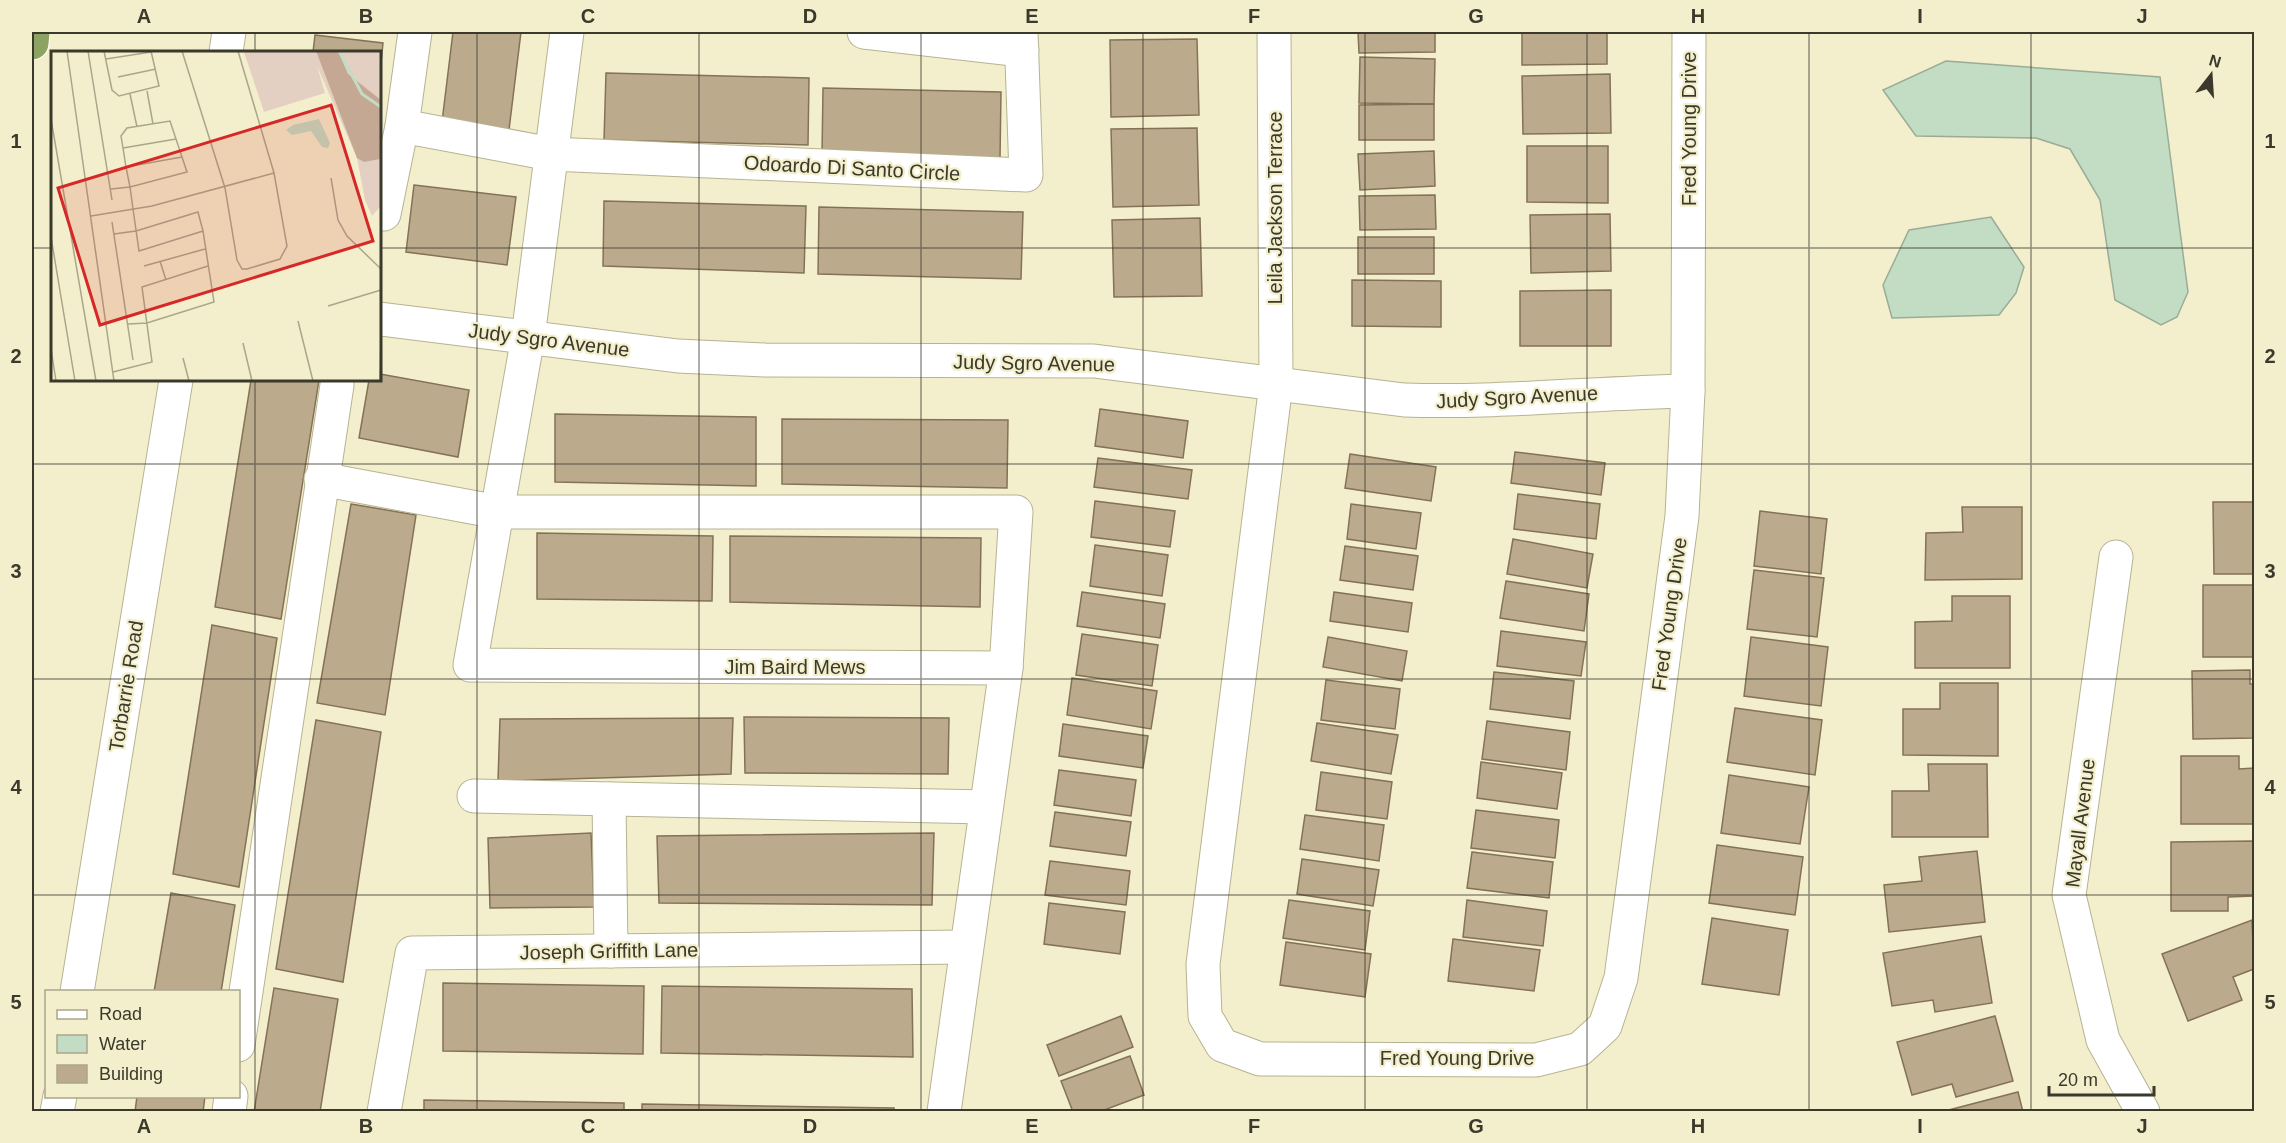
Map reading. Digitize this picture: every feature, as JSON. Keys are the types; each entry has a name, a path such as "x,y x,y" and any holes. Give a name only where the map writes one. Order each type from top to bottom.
{"highway":[{"path":"32,43 33,32"}],"street":[{"path":"226,51 229,32"},
{"path":"384,214 402,126 415,32"},
{"path":"528,337 567,32"},
{"name":"Odoardo Di Santo Circle","path":"551,154 1026,176 1022,41 864,32"},
{"name":"Leila Jackson Terrace","path":"1274,32 1276,384"},
{"name":"Fred Young Drive","path":"1276,384 1203,964 1205,1016 1222,1045 1260,1059 1536,1060 1580,1049 1605,1026 1621,978 1679,540 1688,391 1689,32"},
{"path":"402,126 551,154"},
{"name":"Judy Sgro Avenue","path":"381,319 678,356 765,360 1094,361 1404,400 1442,401 1611,392 1688,391"},
{"name":"Jim Baird Mews","path":"528,337 470,665 1006,668"},
{"name":"Torbarrie Road","path":"77,990 176,381"},
{"path":"240,1031 321,479 337,385"},
{"path":"321,479 498,512 1017,512 1006,668 944,1112"},
{"name":"Mayall Avenue","path":"2115,557 2070,895 2103,1040 2143,1112"},
{"path":"474,796 986,807"},
{"path":"609,799 611,951"},
{"name":"Joseph Griffith Lane","path":"384,1112 412,953 966,947"}],"water":[{"path":"1946,61 2160,77 2188,292 2177,317 2161,325 2115,300 2100,200 2070,149 2036,138 1916,136 1883,90"},
{"path":"1991,217 2024,267 2016,293 1999,315 1892,318 1883,285 1909,230"}],"building":[{"path":"453,32 521,32 508,138 441,130"},
{"path":"1358,32 1435,32 1435,52 1359,53"},
{"path":"1522,32 1607,32 1607,64 1522,65"},
{"path":"315,35 383,43 381,63 381,51 313,51"},
{"path":"1197,39 1199,115 1111,117 1110,40"},
{"path":"1360,57 1435,59 1434,104 1359,103"},
{"path":"606,73 809,78 808,145 604,140"},
{"path":"1610,74 1611,133 1523,134 1522,76"},
{"path":"823,88 1001,92 1000,159 822,155"},
{"path":"1434,104 1434,140 1359,140 1359,105"},
{"path":"1197,128 1199,205 1113,207 1111,129"},
{"path":"1527,146 1608,146 1608,203 1527,202"},
{"path":"1434,151 1435,186 1360,190 1358,154"},
{"path":"414,185 516,197 507,265 406,252"},
{"path":"1435,195 1436,229 1360,230 1359,196"},
{"path":"604,201 806,206 804,273 603,266"},
{"path":"819,207 1023,212 1021,279 818,274"},
{"path":"1610,214 1611,271 1531,273 1530,215"},
{"path":"1200,218 1202,296 1114,297 1112,220"},
{"path":"1358,237 1434,237 1434,274 1358,274"},
{"path":"1352,280 1441,281 1441,327 1352,326"},
{"path":"1611,290 1611,346 1520,346 1520,291"},
{"path":"381,374 469,390 458,457 359,438 369,381 381,381"},
{"path":"251,381 319,381 281,619 215,607"},
{"path":"1100,409 1188,421 1183,458 1095,446"},
{"path":"555,414 756,417 756,486 555,482"},
{"path":"782,419 1008,420 1007,488 782,484"},
{"path":"1515,452 1605,463 1601,495 1511,483"},
{"path":"1350,454 1436,467 1431,501 1345,488"},
{"path":"1098,458 1192,470 1188,499 1094,487"},
{"path":"1518,494 1600,504 1596,539 1514,529"},
{"path":"1095,501 1175,511 1170,547 1091,537"},
{"path":"2213,502 2254,502 2254,574 2214,574"},
{"path":"351,504 416,515 385,715 317,703"},
{"path":"1351,504 1421,513 1416,549 1347,539"},
{"path":"1962,507 2022,507 2022,579 1925,580 1926,533 1963,532"},
{"path":"1760,511 1827,519 1821,574 1754,566"},
{"path":"537,533 713,536 712,601 537,599"},
{"path":"730,536 981,538 980,607 730,602"},
{"path":"1513,539 1593,554 1587,588 1507,574"},
{"path":"1095,545 1168,555 1162,596 1090,586"},
{"path":"1345,546 1418,556 1413,590 1340,580"},
{"path":"1754,570 1824,578 1817,637 1747,629"},
{"path":"1506,581 1589,594 1584,631 1500,618"},
{"path":"2203,585 2254,585 2254,657 2203,657"},
{"path":"1082,592 1165,604 1160,638 1077,626"},
{"path":"1334,592 1412,603 1408,632 1330,621"},
{"path":"1952,596 2010,596 2010,668 1915,668 1915,622 1952,621"},
{"path":"212,625 277,638 239,887 173,874"},
{"path":"1501,631 1586,642 1581,676 1497,666"},
{"path":"1082,634 1158,645 1152,686 1076,675"},
{"path":"1328,637 1407,651 1402,681 1323,667"},
{"path":"1751,637 1828,647 1821,706 1744,696"},
{"path":"2250,670 2250,684 2254,684 2254,738 2193,739 2192,671"},
{"path":"1494,672 1574,681 1570,719 1490,709"},
{"path":"1072,678 1157,691 1151,729 1067,715"},
{"path":"1326,680 1400,689 1395,729 1321,720"},
{"path":"1940,683 1998,683 1998,756 1903,755 1903,709 1940,709"},
{"path":"1735,708 1822,720 1815,775 1727,762"},
{"path":"744,717 949,718 948,774 745,773"},
{"path":"733,718 731,774 498,781 500,719"},
{"path":"316,720 381,732 343,982 276,969"},
{"path":"1487,721 1570,732 1566,770 1482,759"},
{"path":"1317,723 1398,735 1391,774 1311,761"},
{"path":"1063,724 1148,736 1143,768 1059,756"},
{"path":"2181,756 2239,756 2239,769 2254,768 2254,824 2181,824"},
{"path":"1481,762 1562,773 1557,809 1477,798"},
{"path":"1928,764 1987,764 1988,837 1892,837 1892,791 1929,791"},
{"path":"1059,770 1136,780 1131,816 1054,805"},
{"path":"1321,772 1392,782 1387,819 1316,810"},
{"path":"1729,775 1809,787 1800,844 1721,833"},
{"path":"1476,810 1559,820 1555,858 1471,848"},
{"path":"1055,812 1131,822 1126,856 1050,846"},
{"path":"1305,815 1384,825 1379,861 1300,849"},
{"path":"591,833 594,907 490,908 488,838"},
{"path":"934,833 932,905 659,903 657,836"},
{"path":"2254,841 2254,896 2228,897 2228,911 2171,911 2171,842"},
{"path":"1717,845 1803,857 1795,915 1709,903"},
{"path":"1977,851 1985,922 1889,932 1884,885 1922,881 1919,857"},
{"path":"1472,852 1553,862 1549,898 1467,888"},
{"path":"1302,859 1379,870 1373,906 1297,894"},
{"path":"1050,861 1130,871 1126,905 1045,895"},
{"path":"171,893 235,905 221,990 154,990"},
{"path":"1289,900 1370,911 1365,950 1283,938"},
{"path":"1467,900 1547,911 1543,946 1463,937"},
{"path":"1049,903 1125,912 1120,954 1044,944"},
{"path":"1712,918 1788,930 1779,995 1702,984"},
{"path":"2252,920 2254,969 2233,977 2242,1000 2188,1021 2162,954"},
{"path":"1981,936 1992,1003 1935,1012 1933,1000 1892,1006 1883,953"},
{"path":"1453,939 1540,950 1534,991 1448,981"},
{"path":"1286,942 1371,954 1365,997 1280,985"},
{"path":"443,983 644,986 643,1054 443,1051"},
{"path":"662,986 912,989 913,1057 661,1053"},
{"path":"274,988 338,999 320,1112 254,1112"},
{"path":"1121,1016 1133,1047 1059,1076 1047,1045"},
{"path":"1995,1016 2013,1081 1956,1097 1952,1084 1912,1095 1897,1042"},
{"path":"1130,1056 1144,1095 1099,1112 1073,1112 1061,1081"},
{"path":"2018,1092 2023,1112 1941,1112"},
{"path":"137,1098 205,1098 203,1112 135,1112"},
{"path":"424,1100 624,1103 624,1112 424,1112"},
{"path":"642,1104 894,1108 894,1112 642,1112"}]}
